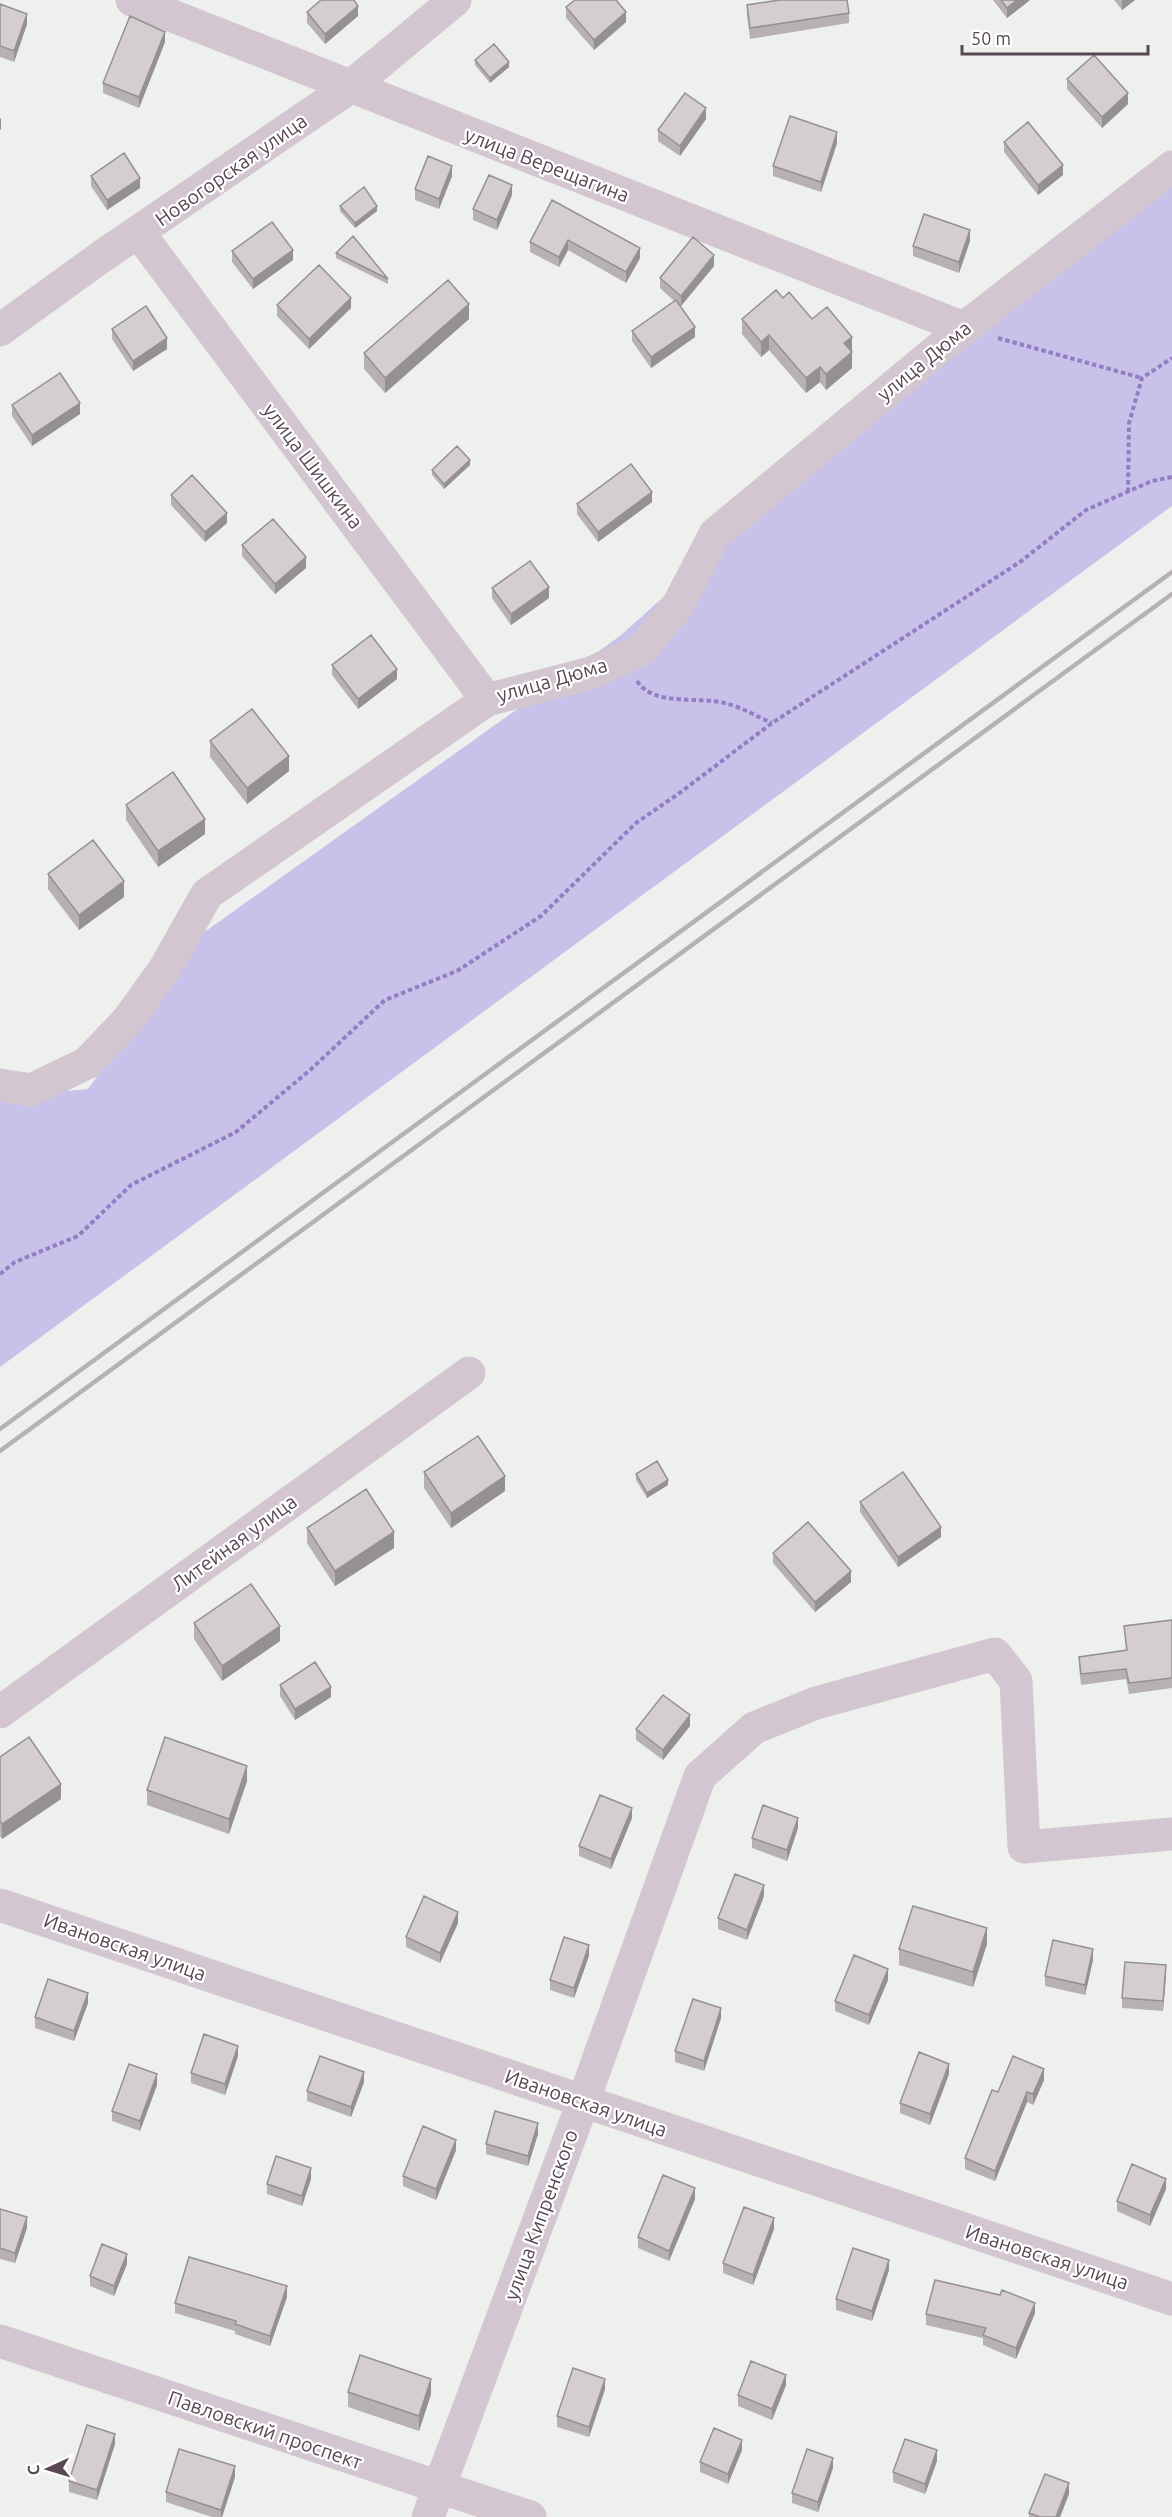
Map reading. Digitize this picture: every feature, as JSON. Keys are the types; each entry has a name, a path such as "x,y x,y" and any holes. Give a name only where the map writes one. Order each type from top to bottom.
{"street":[{"name":"улица Верещагина","path":"132,0 181,9 350,87 964,328"},
{"name":"Новогорская улица","path":"0,330 101,257 350,87 455,0"},
{"name":"улица Дюма","path":"0,1085 31,1090 87,1063 128,1020 164,970 207,894 487,700 591,674 642,650 677,607 715,534 964,328 1172,167"},
{"name":"улица Шишкина","path":"139,233 487,700"},
{"name":"Литейная улица","path":"0,1712 469,1373"},
{"name":"улица Кипренского","path":"434,2503 583,2102 700,1776 754,1728 816,1703 995,1653 1016,1681 1024,1847 1172,1834"},
{"name":"Ивановская улица","path":"0,1905 1172,2299"},
{"name":"Павловский проспект","path":"0,2341 434,2503 530,2517"}],"path":[{"path":"964,328 1142,378"},
{"path":"1128,492 1129,423 1142,378 1172,358"},
{"path":"0,1274 15,1262 78,1236 131,1185 236,1132 309,1071 385,1000 457,971 541,916 636,822 681,792 772,723 1020,562 1086,510 1152,481 1172,477"},
{"path":"622,659 644,691 671,699 702,699 729,704 772,723"}],"shaded area":[{"path":"1172,168 1172,506 0,1367 0,1097 88,1089 196,938 620,636 1058,244"}],"building":[{"path":"321,0 354,0 358,6 325,34 307,12"},
{"path":"575,0 616,0 626,12 594,40 566,7"},
{"path":"779,0 847,0 849,13 750,28 747,5"},
{"path":"1001,0 1017,0 1007,8"},
{"path":"0,4 27,14 14,51 0,46"},
{"path":"130,16 165,32 139,97 103,83"},
{"path":"494,44 509,62 490,78 475,60"},
{"path":"1094,55 1128,93 1102,117 1067,79"},
{"path":"685,93 706,108 680,146 658,130"},
{"path":"790,116 837,132 821,182 773,166"},
{"path":"1028,122 1063,165 1038,185 1004,142"},
{"path":"124,153 140,178 107,200 91,176"},
{"path":"428,156 452,166 439,199 415,189"},
{"path":"489,175 512,185 497,220 473,209"},
{"path":"364,187 377,206 355,223 340,206"},
{"path":"552,200 640,248 626,272 568,240 559,257 530,242"},
{"path":"924,214 970,230 959,262 913,246"},
{"path":"272,222 293,250 253,279 232,251"},
{"path":"353,236 388,279 336,253"},
{"path":"693,237 714,255 681,296 660,278"},
{"path":"319,265 351,298 309,339 277,305"},
{"path":"448,280 469,304 385,378 364,353"},
{"path":"776,290 783,298 789,292 812,319 827,307 852,337 844,343 852,352 826,374 820,367 806,378 769,335 761,342 742,319"},
{"path":"676,300 695,327 651,357 632,331"},
{"path":"146,306 167,338 133,361 112,329"},
{"path":"60,373 80,403 32,435 12,405"},
{"path":"457,446 470,460 444,484 432,470"},
{"path":"631,464 652,492 598,532 577,504"},
{"path":"192,475 227,513 205,532 171,495"},
{"path":"273,519 306,557 275,584 242,545"},
{"path":"530,561 549,587 511,614 492,588"},
{"path":"371,635 397,669 358,699 332,665"},
{"path":"252,709 289,756 247,788 210,741"},
{"path":"173,772 205,819 158,851 126,805"},
{"path":"93,840 124,881 79,915 48,874"},
{"path":"478,1436 505,1476 451,1513 424,1472"},
{"path":"657,1461 668,1480 647,1493 636,1474"},
{"path":"903,1472 941,1527 898,1557 860,1502"},
{"path":"366,1489 394,1532 335,1571 307,1528"},
{"path":"808,1522 851,1571 815,1602 773,1553"},
{"path":"251,1584 280,1626 222,1666 194,1623"},
{"path":"1172,1620 1172,1678 1129,1683 1126,1669 1081,1674 1079,1657 1127,1650 1124,1626"},
{"path":"315,1662 331,1687 295,1709 280,1685"},
{"path":"663,1695 690,1715 663,1750 636,1729"},
{"path":"29,1737 61,1784 2,1824 0,1821 0,1757"},
{"path":"165,1737 247,1766 229,1819 147,1790"},
{"path":"600,1795 632,1808 611,1859 579,1846"},
{"path":"763,1805 798,1818 787,1850 752,1838"},
{"path":"735,1874 764,1885 747,1930 718,1918"},
{"path":"424,1896 458,1912 440,1953 406,1937"},
{"path":"913,1906 987,1928 973,1972 899,1949"},
{"path":"564,1937 589,1945 574,1988 550,1980"},
{"path":"1053,1940 1093,1949 1085,1985 1045,1976"},
{"path":"854,1955 888,1969 869,2015 835,2001"},
{"path":"1125,1962 1166,1965 1163,2001 1122,1998"},
{"path":"48,1979 88,1993 74,2031 35,2017"},
{"path":"693,1999 721,2008 704,2061 675,2051"},
{"path":"204,2034 238,2046 225,2084 191,2073"},
{"path":"919,2052 949,2064 930,2114 900,2103"},
{"path":"320,2056 364,2072 351,2107 307,2091"},
{"path":"1013,2056 1044,2069 1033,2094 1027,2092 995,2171 965,2158 992,2090 998,2092"},
{"path":"129,2064 157,2074 140,2121 112,2111"},
{"path":"495,2111 538,2123 528,2156 486,2144"},
{"path":"423,2126 456,2140 436,2189 403,2176"},
{"path":"276,2156 311,2168 302,2196 267,2184"},
{"path":"1132,2164 1166,2179 1150,2215 1117,2201"},
{"path":"663,2175 695,2188 669,2251 638,2237"},
{"path":"744,2207 774,2218 753,2275 723,2263"},
{"path":"0,2209 27,2217 15,2253 0,2248"},
{"path":"102,2244 127,2254 114,2286 90,2276"},
{"path":"853,2248 889,2260 872,2311 836,2299"},
{"path":"189,2257 287,2286 270,2336 235,2324 236,2321 175,2303"},
{"path":"935,2280 1000,2295 1002,2290 1035,2303 1016,2348 983,2335 986,2328 926,2314"},
{"path":"360,2355 431,2379 419,2416 348,2392"},
{"path":"751,2361 786,2375 772,2409 738,2395"},
{"path":"573,2368 605,2379 589,2427 557,2416"},
{"path":"87,2425 115,2434 97,2490 69,2481"},
{"path":"714,2428 742,2440 728,2474 700,2462"},
{"path":"905,2439 937,2450 925,2484 893,2472"},
{"path":"179,2449 235,2466 221,2510 166,2492"},
{"path":"807,2449 833,2458 818,2502 792,2493"},
{"path":"1045,2474 1069,2483 1056,2517 1040,2517 1029,2513"}],"railway":[{"path":"0,1429 1172,572"},
{"path":"0,1451 1172,594"}]}
